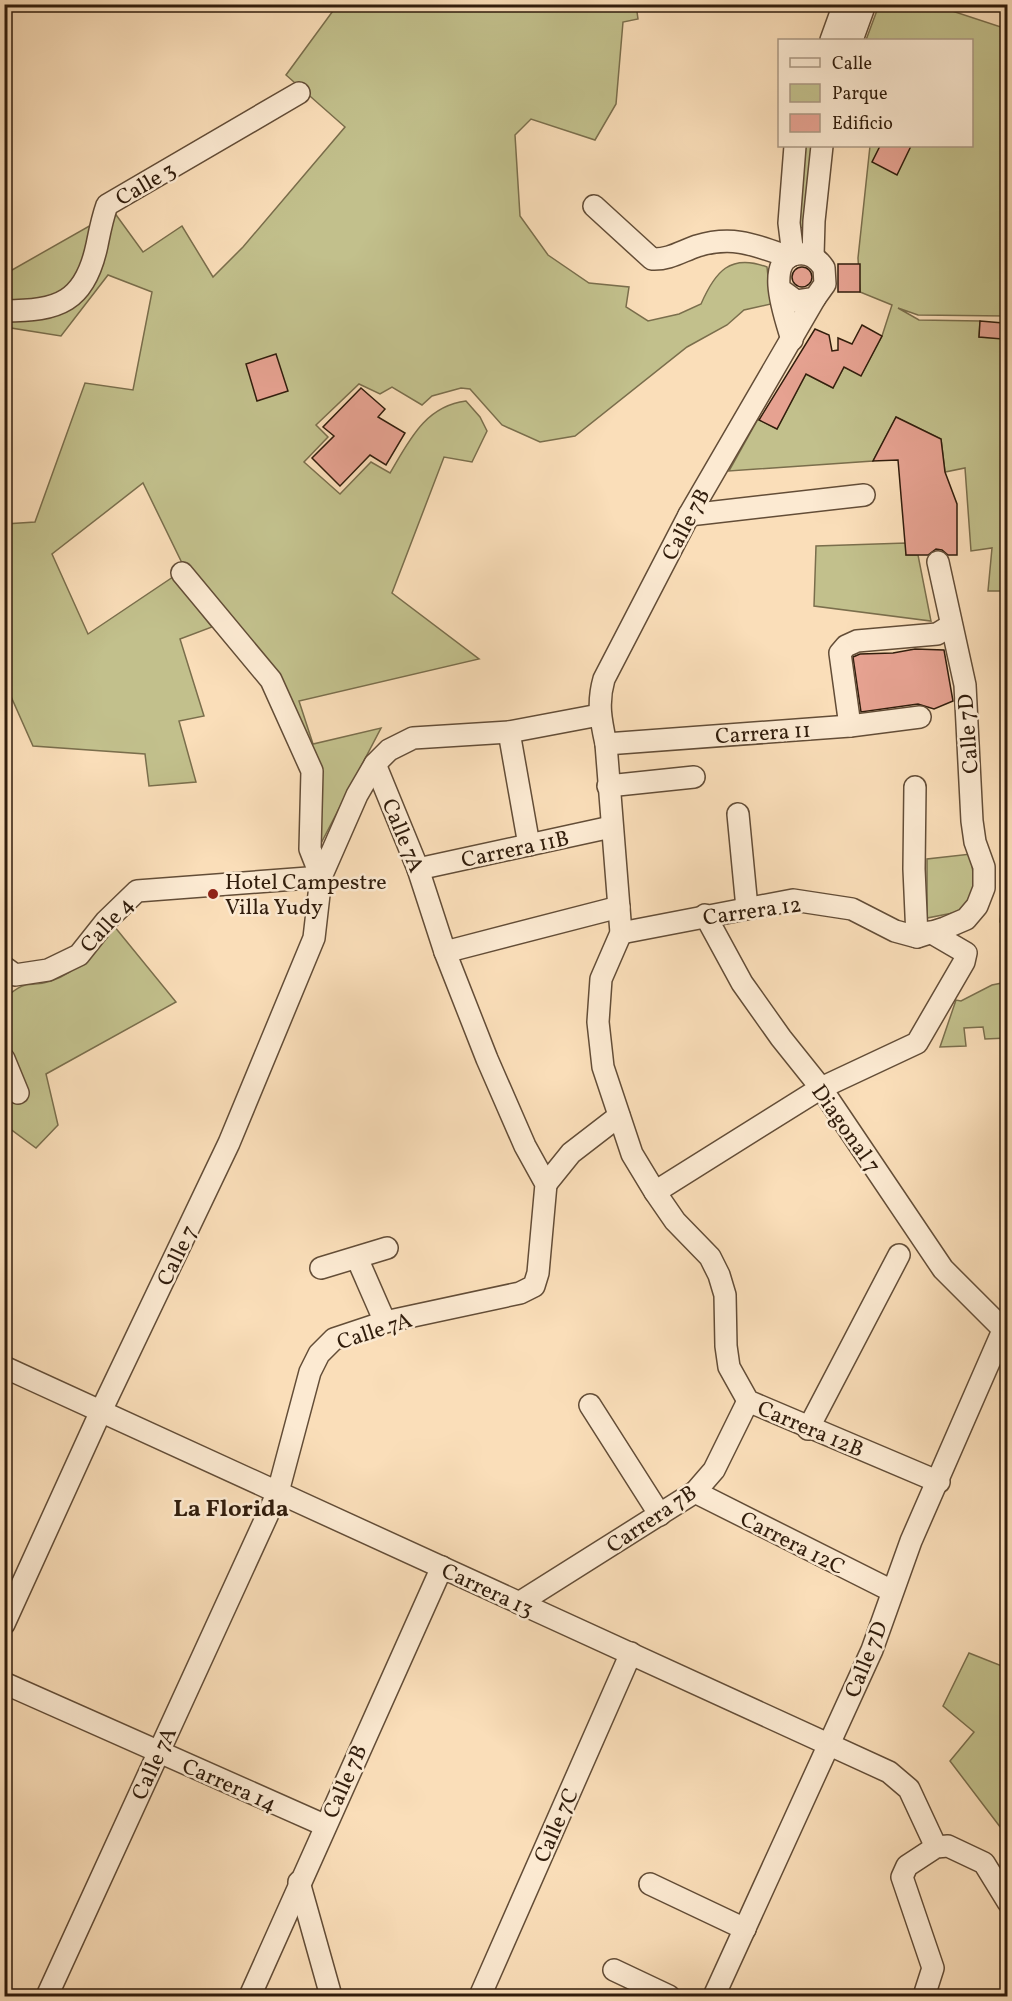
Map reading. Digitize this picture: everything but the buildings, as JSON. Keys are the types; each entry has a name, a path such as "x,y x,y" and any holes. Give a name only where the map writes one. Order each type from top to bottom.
{"street":[{"path":"831,39 844,4"},
{"path":"852,39 865,4"},
{"name":"Calle 3","path":"4,311 49,309 72,298 88,274 97,244 99,224 107,205 299,93"},
{"path":"795,147 789,223 798,256"},
{"path":"792,340 778,272 798,256 814,221 822,147"},
{"path":"594,206 652,259 663,260 699,245 741,240 798,256 824,268 826,276 821,292 815,298 796,301 781,290"},
{"name":"Calle 7B","path":"621,933 606,744 599,715 599,697 604,679 689,514 815,298"},
{"path":"689,514 864,495"},
{"name":"Calle 7D","path":"924,935 966,920 977,906 984,888 984,867 975,842 972,820 965,685 950,626 938,562"},
{"path":"182,573 271,680 312,771 310,849 321,877"},
{"path":"850,726 840,653 846,646 856,641 937,634 950,626"},
{"path":"321,877 357,795 375,764 389,750 412,738 509,732 599,715"},
{"name":"Carrera 11","path":"606,744 850,726 920,717"},
{"path":"509,732 529,845"},
{"name":"Calle 7A","path":"47,1996 278,1492 310,1372 319,1354 334,1339 385,1322 520,1293 534,1286 538,1273 546,1184 525,1146 491,1070 445,952 418,869 375,764"},
{"path":"608,786 694,777"},
{"path":"915,788 914,869 924,935"},
{"path":"738,814 747,908"},
{"name":"Carrera 11B","path":"418,869 611,827"},
{"name":"Calle 4","path":"5,968 15,975 48,970 80,955 106,921 137,891 321,877"},
{"name":"Calle 7","path":"4,1624 101,1411 229,1143 290,1000 314,938 321,877"},
{"name":"Carrera 12","path":"621,933 705,915 793,900 832,904 852,909 895,931 924,935 966,953 964,962 917,1043 821,1089"},
{"path":"445,952 618,907"},
{"name":"Diagonal 7","path":"705,915 742,983 780,1038 821,1089 943,1269 1006,1324"},
{"name":"Carrera 12B","path":"621,933 601,979 598,1022 603,1067 633,1154 675,1221 710,1257 719,1275 725,1295 726,1346 729,1367 748,1401 939,1482"},
{"path":"4,1059 18,1093"},
{"path":"655,1192 821,1089"},
{"path":"546,1184 572,1153 619,1116"},
{"path":"321,1268 387,1248"},
{"path":"808,1428 899,1255"},
{"path":"357,1258 385,1322"},
{"name":"Calle 7D","path":"714,1996 872,1650 892,1591 1006,1324"},
{"name":"Carrera 13","path":"4,1367 889,1772 909,1789 936,1847"},
{"name":"Carrera 7B","path":"519,1603 695,1492 714,1470 748,1401"},
{"path":"590,1405 660,1515"},
{"name":"Carrera 12C","path":"695,1492 892,1591"},
{"name":"Calle 7B","path":"250,1996 324,1825 442,1567"},
{"name":"Calle 7C","path":"480,1996 631,1653"},
{"name":"Carrera 14","path":"4,1683 324,1825"},
{"path":"924,1996 933,1968 903,1871 936,1847 948,1846 984,1863 1008,1902"},
{"path":"299,1882 331,1996"},
{"path":"650,1884 745,1929"},
{"path":"614,1971 669,1996"}],"green space":[{"path":"338,4 636,5 638,19 623,22 616,104 595,140 531,119 515,135 520,216 548,255 589,283 629,287 626,307 648,321 679,314 701,304 712,283 725,268 743,262 767,267 771,304 744,310 727,325 687,347 575,436 540,442 502,425 470,389 461,388 432,396 422,405 392,387 380,394 359,384 316,425 328,437 304,462 340,494 371,462 390,473 420,427 440,410 452,404 466,401 480,417 487,431 472,462 444,457 392,593 479,659 299,701 313,744 381,728 317,851 319,769 273,677 184,567 143,483 52,554 88,634 173,577 212,627 180,639 204,716 179,721 196,782 149,786 145,754 33,746 5,683 5,524 35,522 85,383 133,390 152,292 108,275 61,336 5,327 5,274 114,212 143,252 182,226 213,277 243,247 345,127 286,75"},
{"path":"879,5 934,5 1007,29 1007,316 918,315 898,308 919,320 980,321 979,337 1001,338 1003,323 1007,322 1007,591 988,591 992,548 971,551 965,468 945,472 941,439 896,417 873,461 729,471 758,419 777,429 806,374 833,388 844,367 861,375 882,336 892,305 860,292 858,258 870,147 973,147 973,39 866,39"},
{"path":"802,147 817,147 803,228 792,226"},
{"path":"906,543 906,555 918,555 931,621 814,606 816,546"},
{"path":"971,854 975,894 958,912 927,918 927,859"},
{"path":"1007,874 1007,924 1000,922 1004,877"},
{"path":"114,926 176,1002 46,1074 58,1125 36,1148 5,1125 5,998 19,988 51,981 71,971 94,951"},
{"path":"1007,982 1007,1038 985,1039 983,1027 964,1028 966,1046 940,1047 956,1000 961,1001 992,985"},
{"path":"969,1653 1007,1668 1007,1836 950,1761 974,1732 943,1706"}],"place":[{"name":"Hotel Campestre Villa Yudy","path":"213,894"}],"district":[{"name":"La Florida","path":"231,1508"}]}
